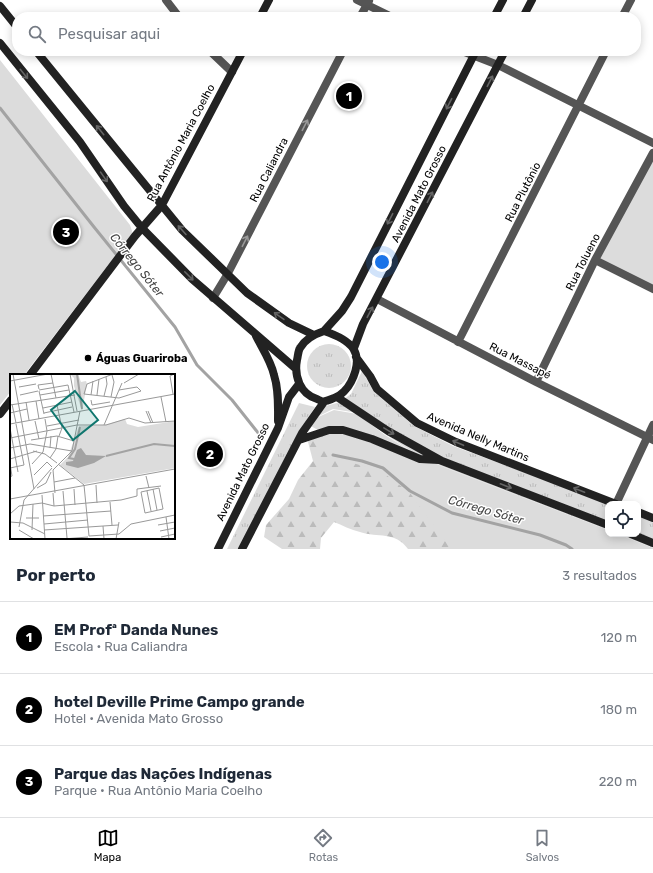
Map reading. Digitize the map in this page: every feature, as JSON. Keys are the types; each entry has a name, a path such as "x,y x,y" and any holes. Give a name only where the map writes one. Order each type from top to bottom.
{"main road":[{"path":"263,12 269,0"},
{"path":"497,12 503,0"},
{"path":"526,12 532,0"},
{"path":"0,6 12,21"},
{"path":"0,43 80,142 124,206 142,228 192,279 295,368"},
{"path":"40,56 182,230 247,293 289,323 314,334"},
{"name":"Rua Antônio Maria Coelho","path":"31,374 142,228 162,205 240,56"},
{"name":"Avenida Mato Grosso","path":"324,331 342,311 351,297 474,56"},
{"name":"Avenida Mato Grosso","path":"354,348 363,324 502,56"},
{"path":"242,549 299,440 316,412 324,402 337,397 349,387 356,373 356,357 354,348 341,336 324,331 314,334 299,348 295,368 299,384 310,396 324,402"},
{"path":"254,332 274,374 278,396 278,428"},
{"name":"Avenida Nelly Martins","path":"356,357 370,376 377,389 416,423 456,442 608,501"},
{"name":"Avenida Mato Grosso","path":"218,549 278,428 289,397 299,384"},
{"path":"337,397 388,431 422,451 605,523"},
{"path":"0,414 10,401"},
{"path":"299,440 329,430 343,430 372,439 420,459 442,460"},
{"path":"641,513 653,518"},
{"path":"638,537 653,543"}],"street":[{"path":"166,0 175,12"},
{"path":"357,0 368,2 384,12"},
{"path":"625,12 631,0"},
{"path":"363,12 368,2"},
{"path":"215,56 232,72"},
{"name":"Rua Caliandra","path":"213,298 227,275 340,56"},
{"path":"479,56 653,143"},
{"name":"Rua Plutônio","path":"458,342 604,56"},
{"name":"Rua Tolueno","path":"536,382 595,260 653,153"},
{"path":"595,260 653,289"},
{"name":"Rua Massapé","path":"377,299 458,342 650,439"},
{"path":"618,501 650,439 653,425"}],"green space":[{"path":"0,60 130,225 132,231 131,239 108,265 25,374 10,374 10,392 0,405"},
{"path":"653,153 653,289 595,260"},
{"path":"329,344 341,348 347,354 351,366 347,378 341,384 329,388 317,384 311,378 307,366 311,354 317,348"},
{"path":"362,371 374,392 414,426 453,446 605,502 605,529 441,466 417,455 385,434 358,413 333,409 315,418 319,408 340,402 351,394"},
{"path":"299,403 315,407 299,431 239,549 227,549"},
{"path":"334,410 357,414 385,435 417,455 441,466 605,529 605,537 626,537 653,549 451,549 410,493 382,472 340,459 318,430 309,425 316,418"},
{"path":"318,430 572,549 408,549 403,543 392,537 367,534 334,522 321,538 320,549 282,549 264,537 266,525 289,499 298,480 313,461 307,438"},
{"path":"641,516 653,521 653,548 626,537 641,537"}],"waterway":[{"name":"Córrego Sóter","path":"0,108 175,327 197,365 232,400 259,434"},
{"name":"Córrego Sóter","path":"333,455 362,461 383,468 410,491 452,513 540,535 566,545 572,549"}],"place":[{"name":"EM Profª Danda Nunes","path":"349,96"},
{"name":"Parque das Nações Indígenas","path":"66,232"},
{"name":"Águas Guariroba","path":"88,358"},
{"name":"hotel Deville Prime Campo grande","path":"210,454"}]}
